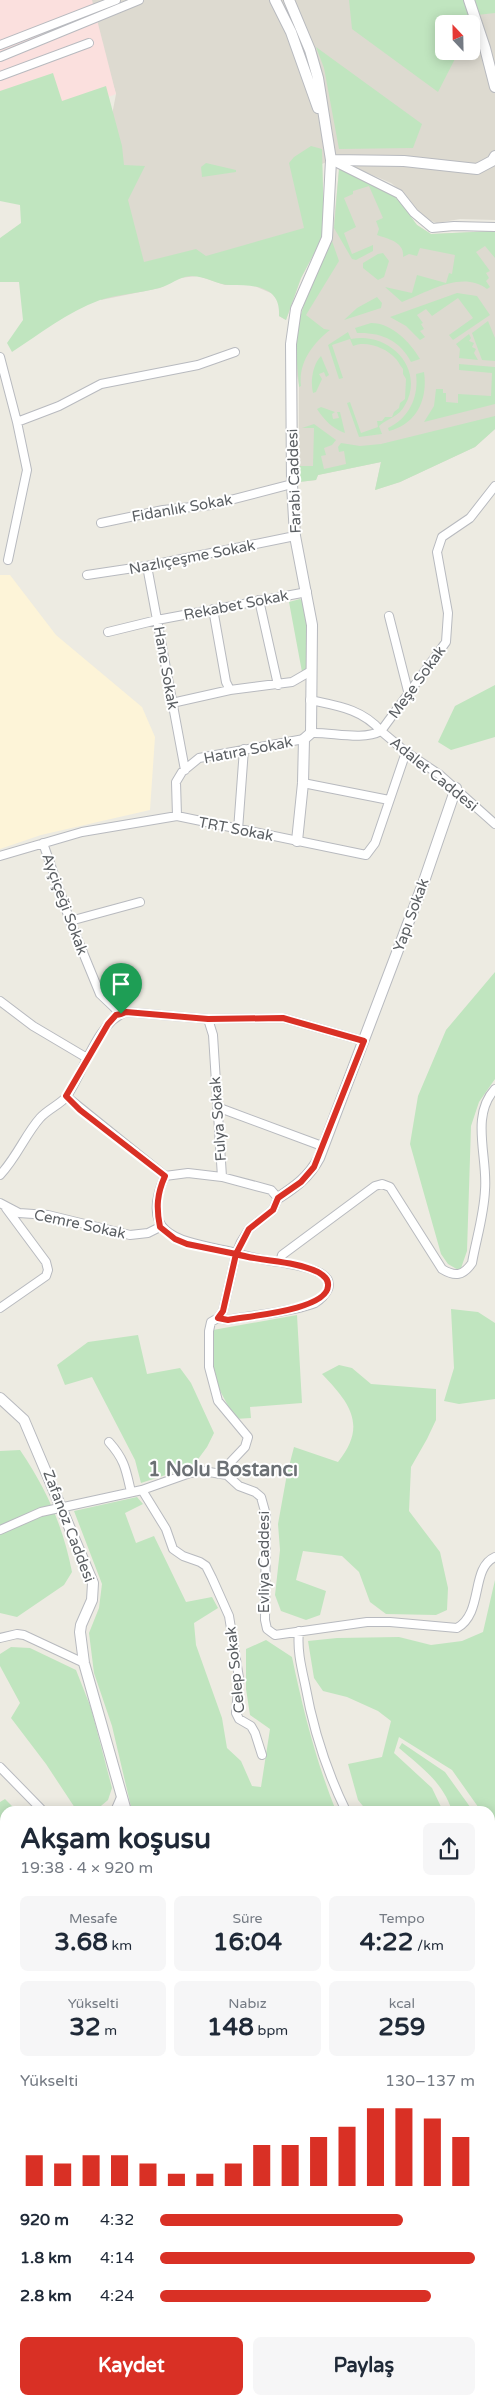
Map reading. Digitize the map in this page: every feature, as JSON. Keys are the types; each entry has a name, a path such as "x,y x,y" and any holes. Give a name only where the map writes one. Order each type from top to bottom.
{"street":[{"path":"0,45 116,0"},
{"path":"0,57 139,0"},
{"name":"Farabi Caddesi","path":"275,0 291,32 324,123"},
{"name":"Farabi Caddesi","path":"289,0 310,50 318,78 331,160 327,238 303,292 293,324 292,484 295,536 312,625 310,700 297,841"},
{"path":"469,0 483,39 495,87"},
{"path":"0,76 89,43"},
{"path":"331,160 404,161 477,169 492,161 495,156"},
{"path":"331,160 399,194 414,213 432,228 454,226 495,227"},
{"path":"17,422 59,406 101,384 198,365 235,352"},
{"path":"0,357 17,422 26,470 8,560"},
{"name":"Fidanlık Sokak","path":"101,523 163,510 211,505 292,484"},
{"name":"Meşe Sokak","path":"310,700 343,706 371,720 381,731 446,642 448,613 437,552 442,537 470,518 495,486"},
{"name":"Nazlıçeşme Sokak","path":"87,575 147,566 295,536"},
{"name":"Hane Sokak","path":"147,566 185,770"},
{"name":"Rekabet Sokak","path":"108,632 157,620 307,592"},
{"path":"259,600 278,685"},
{"path":"213,609 226,682 230,690"},
{"path":"389,616 409,695"},
{"path":"172,703 230,690 292,682 311,671"},
{"name":"Adalet Caddesi","path":"307,736 376,734 381,731 406,752 456,788 495,824"},
{"name":"Hatıra Sokak","path":"178,816 176,782 185,770 199,758 307,736"},
{"path":"238,830 244,749"},
{"name":"TRT Sokak","path":"0,856 82,832 178,816 238,830 366,855 374,844 406,752"},
{"path":"303,783 389,800"},
{"name":"Yapı Sokak","path":"278,1198 308,1175 314,1167 364,1041 456,788"},
{"name":"Ayçiçeği Sokak","path":"43,843 70,921 100,994 121,1014"},
{"path":"70,921 140,902"},
{"path":"0,1001 34,1026 87,1058"},
{"path":"0,1174 13,1160 40,1118 66,1096 87,1058 108,1024 116,1015 126,1012 172,1014 208,1019 283,1018 364,1041"},
{"name":"Fulya Sokak","path":"208,1019 213,1035 222,1176 265,1188 275,1193 278,1198"},
{"path":"280,1262 282,1255 375,1186 382,1184 390,1187 442,1270 450,1274 459,1275 466,1271 472,1263 485,1191 481,1118 486,1099 495,1090"},
{"path":"66,1096 80,1110 165,1176 188,1173 222,1176"},
{"path":"217,1107 322,1146"},
{"path":"165,1176 159,1189 156,1204 160,1227 175,1239 187,1244 267,1261 298,1265 319,1272 327,1278 328,1290 316,1302 228,1320 218,1318"},
{"path":"227,1475 226,1467 245,1447 248,1438 222,1409 218,1401 210,1373 210,1326 223,1311 236,1254 249,1229 273,1210 278,1198"},
{"path":"0,1308 46,1276 48,1270 46,1262 2,1205"},
{"name":"Cemre Sokak","path":"2,1205 19,1213 48,1215 130,1235 148,1233 160,1227"},
{"name":"Zafanoz Caddesi","path":"0,1398 24,1420 93,1583 92,1600 81,1625 80,1632 84,1663 125,1806"},
{"path":"110,1442 122,1457 127,1469 131,1492"},
{"name":"Evliya Caddesi","path":"0,1530 41,1512 63,1509 142,1490 190,1473 204,1471 227,1475 239,1486 256,1492 262,1497 266,1516 265,1620 267,1628 275,1635 367,1622 390,1622 457,1628 464,1624 471,1614 482,1573 490,1560 495,1557"},
{"name":"Celep Sokak","path":"142,1490 166,1529 173,1548 183,1556 206,1566 212,1578 228,1616 239,1678 236,1713 239,1719 250,1726 256,1733 262,1755"},
{"path":"299,1631 297,1644 312,1722 320,1752 344,1806"},
{"path":"0,1638 17,1634 24,1636 84,1663"},
{"path":"0,1768 38,1806"},
{"path":"117,1806 122,1795"}],"shaded area":[{"path":"0,0 92,0 116,94 0,140"},
{"path":"86,0 495,0 495,220 460,219 437,223 425,219 405,194 391,183 349,165 331,160 322,164 324,229 318,246 301,278 286,320 279,316 280,304 273,294 252,285 225,285 198,276 179,278 160,288 101,300 97,193 116,94"},
{"path":"339,169 366,181 417,225 431,234 495,231 495,429 475,447 400,482 375,490 381,462 318,475 316,480 299,482 299,385 296,370 304,307 314,278 332,241"},
{"path":"0,575 10,575 56,635 142,707 155,737 150,810 41,835 0,849"}],"green space":[{"path":"349,0 495,0 495,13 435,15 435,60 454,60 438,92 352,29"},
{"path":"316,47 422,124 413,148 339,149 324,68"},
{"path":"53,73 62,101 106,86 122,146 124,165 145,166 128,200 144,262 196,249 206,256 304,228 289,163 294,157 311,146 322,149 324,229 318,246 301,278 286,320 279,316 276,298 264,289 226,285 190,276 159,288 107,298 88,305 65,317 12,352 7,343 23,320 19,282 0,282 0,238 21,223 20,205 0,201 0,91"},
{"path":"206,163 236,170 236,172 202,177 201,167"},
{"path":"341,168 386,190 399,200 417,225 431,234 495,231 495,258 485,246 476,252 490,271 486,273 489,278 486,281 490,287 487,289 477,284 456,282 434,288 402,302 385,287 412,293 417,275 446,283 449,273 452,274 455,255 420,248 417,256 409,254 403,257 403,252 399,245 377,235 379,229 376,221 383,218 369,186 353,191 353,194 344,198 356,227 344,233 352,254 373,245 373,251 356,260 352,259 334,228 339,169"},
{"path":"332,241 339,261 306,315 324,329 330,330 308,354 302,369 301,386 299,387 296,349 299,324 310,287"},
{"path":"383,253 389,261 384,277 378,280 363,268 363,263"},
{"path":"457,293 477,296 490,315 453,340 449,335 473,318 458,298 432,316 426,309 417,315 423,323 421,324 424,329 420,331 425,337 420,340 406,326 390,317"},
{"path":"377,297 382,303 381,308 344,320 357,308"},
{"path":"488,321 495,338 495,361 482,360 472,333"},
{"path":"371,323 386,326 400,335 420,359 411,362 401,348 381,336 357,333 355,328"},
{"path":"348,332 351,339 365,338 378,341 390,347 400,355 407,366 411,378 410,391 403,409 397,415 379,426 382,434 359,437 347,403 350,402 361,433 378,427 377,421 382,421 385,417 392,417 399,408 400,403 405,399 406,379 403,369 392,355 382,348 364,344 353,346 350,339 332,345 343,378 339,379 328,345"},
{"path":"469,334 471,338 469,341 474,343 472,347 476,349 474,353 478,360 459,358 460,349 456,344"},
{"path":"321,356 329,375 326,377 324,372 319,374 322,379 316,392 313,393 313,373 316,363"},
{"path":"459,364 495,367 495,404 424,422 434,406 436,389 443,389 443,393 446,393 446,402 458,403 458,394 491,396 492,373 459,370"},
{"path":"424,372 424,392 418,409 407,423 389,431 388,428 402,419 407,413 416,391 416,374"},
{"path":"321,407 335,412 332,414 333,419 339,418 337,412 340,412 345,433 333,427 326,420 317,409"},
{"path":"495,416 495,429 475,447 400,482 375,490 381,462 318,475 316,480 299,482 298,466 313,466 314,428 302,428 314,424 336,440 332,445 324,448 326,455 321,456 324,469 346,464 344,451 339,452 338,447 341,443 360,446 381,444"},
{"path":"300,599 306,604 308,669 302,672 289,602"},
{"path":"495,685 495,737 451,750 438,742 455,706"},
{"path":"495,972 495,1079 479,1102 471,1126 467,1251 460,1271 448,1264 441,1254 410,1144 418,1096 446,1030"},
{"path":"451,1309 478,1312 495,1323 495,1399 459,1404 444,1401 454,1368"},
{"path":"297,1315 302,1403 250,1407 251,1418 235,1419 217,1385 211,1360 213,1330"},
{"path":"138,1335 147,1374 180,1368 191,1383 214,1433 207,1447 193,1466 141,1483 135,1460 92,1377 65,1385 57,1365 88,1342"},
{"path":"339,1365 352,1368 371,1384 436,1389 436,1420 411,1467 409,1511 440,1552 448,1588 447,1610 436,1615 386,1614 370,1602 359,1572 342,1556 303,1551 296,1580 326,1591 320,1615 306,1620 281,1611 275,1595 280,1550 278,1524 294,1447 338,1462 347,1449 352,1437 352,1416 341,1395 322,1374"},
{"path":"20,1450 38,1479 53,1509 64,1539 72,1572 64,1585 17,1617 0,1613 0,1451"},
{"path":"137,1497 143,1504 125,1513 136,1543 154,1536 186,1602 212,1597 218,1608 194,1623 196,1645 222,1718 227,1748 241,1761 252,1786 261,1787 270,1729 250,1715 246,1689 246,1649 266,1640 292,1657 311,1735 334,1806 131,1806 112,1726 94,1673 89,1633 99,1608 102,1584 74,1511"},
{"path":"495,1580 495,1806 477,1806 452,1770 399,1737 394,1753 432,1788 441,1806 363,1806 358,1800 348,1764 382,1757 391,1721 378,1711 347,1697 323,1691 314,1678 308,1641 337,1638 399,1637 431,1645 462,1641 483,1632"},
{"path":"11,1647 30,1648 76,1670 91,1708 112,1788 108,1800 101,1806 74,1806 46,1764 11,1718 20,1703 0,1666 0,1654"},
{"path":"402,1743 445,1772 469,1806 450,1806 437,1783 399,1748"},
{"path":"5,1799 12,1806 0,1806 0,1802"}],"district":[{"name":"1 Nolu Bostancı","path":"223,1470"}],"route":[{"path":"121,1014 116,1015 108,1024 66,1096 80,1110 154,1165 165,1176 159,1189 156,1204 160,1227 175,1239 187,1244 225,1250 236,1254 223,1311 218,1318 228,1320 316,1302 328,1290 329,1284 327,1278 319,1272 298,1265 236,1254 249,1229 273,1210 276,1207 278,1198 301,1182 314,1167 364,1041 297,1020 283,1018 208,1019 172,1014 126,1012 121,1014"}]}
